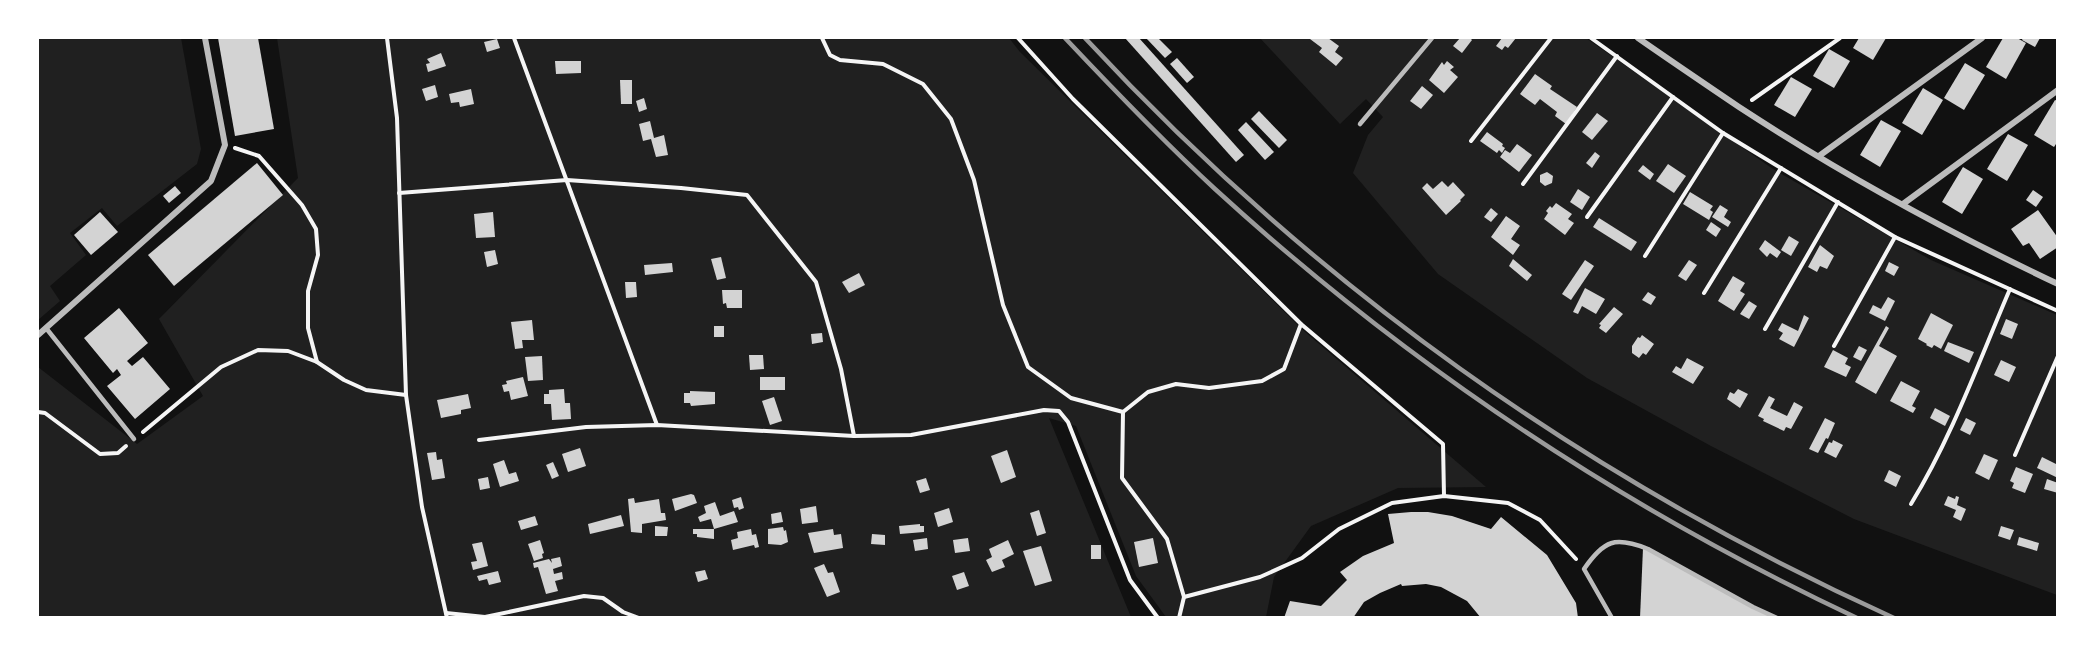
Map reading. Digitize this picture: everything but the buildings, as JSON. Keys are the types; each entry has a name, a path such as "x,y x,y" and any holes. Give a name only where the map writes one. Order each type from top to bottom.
{"street":[{"path":"38,335 211,181 225,145 205,38"},
{"path":"1638,38 1741,108 1819,156 2000,257 2058,284"},
{"path":"1819,156 1982,38"},
{"path":"1903,204 2058,90"}],"lane":[{"path":"1360,124 1432,38"},
{"path":"46,328 134,440"},
{"path":"1612,618 1584,570 1599,550 1612,543 1630,542 1648,549 1777,618"}],"path":[{"path":"387,38 397,118 406,395 422,507 447,615 485,617 584,596 603,598 623,612 639,618"},
{"path":"514,38 657,425"},
{"path":"822,38 830,56 840,60 883,64 923,84 951,119 970,170 1003,305 1028,367 1071,398 1123,412"},
{"path":"1018,38 1073,99 1301,324 1443,444 1444,496"},
{"path":"1471,141 1551,38"},
{"path":"1591,38 1723,133 1895,237 2058,311"},
{"path":"1741,108 1840,38"},
{"path":"1523,184 1617,56"},
{"path":"1587,217 1673,97"},
{"path":"1645,256 1723,133"},
{"path":"225,145 259,156 302,205 316,229 318,255 308,291 308,328 317,362"},
{"path":"1704,293 1781,168"},
{"path":"399,193 567,180 747,195 816,282 841,369 854,436"},
{"path":"1765,329 1838,202"},
{"path":"1834,346 1895,237"},
{"path":"1911,504 1950,429 2010,289"},
{"path":"1123,412 1148,392 1176,384 1209,388 1262,381 1284,369 1301,324"},
{"path":"38,412 45,413 100,454 118,453 221,367 258,350 288,351 317,362 344,380 366,390 406,395"},
{"path":"2016,455 2058,357"},
{"path":"479,440 586,427 657,425 854,436 910,435 1044,410 1059,411 1068,422 1130,580 1158,618"},
{"path":"1123,412 1122,478 1167,539 1184,597 1179,618"},
{"path":"1184,597 1260,577 1302,558 1339,529 1392,503 1444,496 1508,503 1540,520 1584,570"}],"shaded area":[{"path":"38,38 181,38 201,149 197,164 117,226 102,208 70,233 86,255 50,286 60,301 38,320"},
{"path":"277,38 1009,38 1020,52 1304,331 1486,487 1398,488 1311,526 1274,577 1266,617 1166,617 1136,576 1076,426 1049,418 1131,617 38,617 38,367 137,444 203,396 159,319 298,178"},
{"path":"1260,38 1586,38 1773,169 1931,260 2057,315 2057,595 1854,519 1711,446 1587,378 1438,274 1353,173 1368,135 1383,117 1366,99 1340,124"}],"railway":[{"path":"1065,38 1215,189 1288,253 1440,373 1601,480 1770,575 1857,618"},
{"path":"1085,38 1173,129 1265,214 1361,294 1460,368 1563,438 1669,503 1780,563 1894,618"}]}
